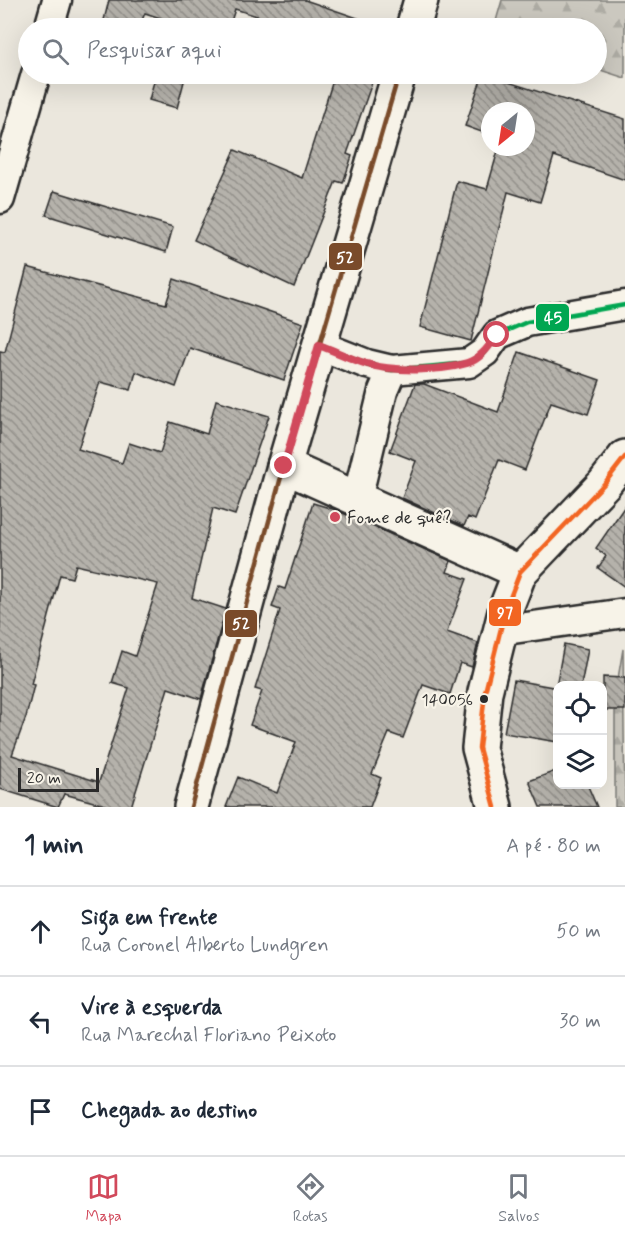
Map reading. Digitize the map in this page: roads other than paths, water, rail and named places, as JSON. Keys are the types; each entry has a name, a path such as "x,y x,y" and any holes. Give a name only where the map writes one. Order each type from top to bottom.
{"main road":[{"path":"415,18 421,0"},
{"path":"191,807 284,466 396,84"},
{"path":"495,807 479,748 485,692 503,619 520,572 604,484 625,457"},
{"path":"284,466 520,572"}],"street":[{"path":"52,18 57,0"},
{"path":"0,199 33,84"},
{"path":"319,345 367,364 392,370 469,363 485,352 497,335 527,322 625,305"},
{"path":"357,500 383,391 392,370"},
{"path":"503,619 625,613"}],"place":[{"name":"Fome de quê?","path":"335,517"},
{"name":"140056","path":"484,699"}]}
